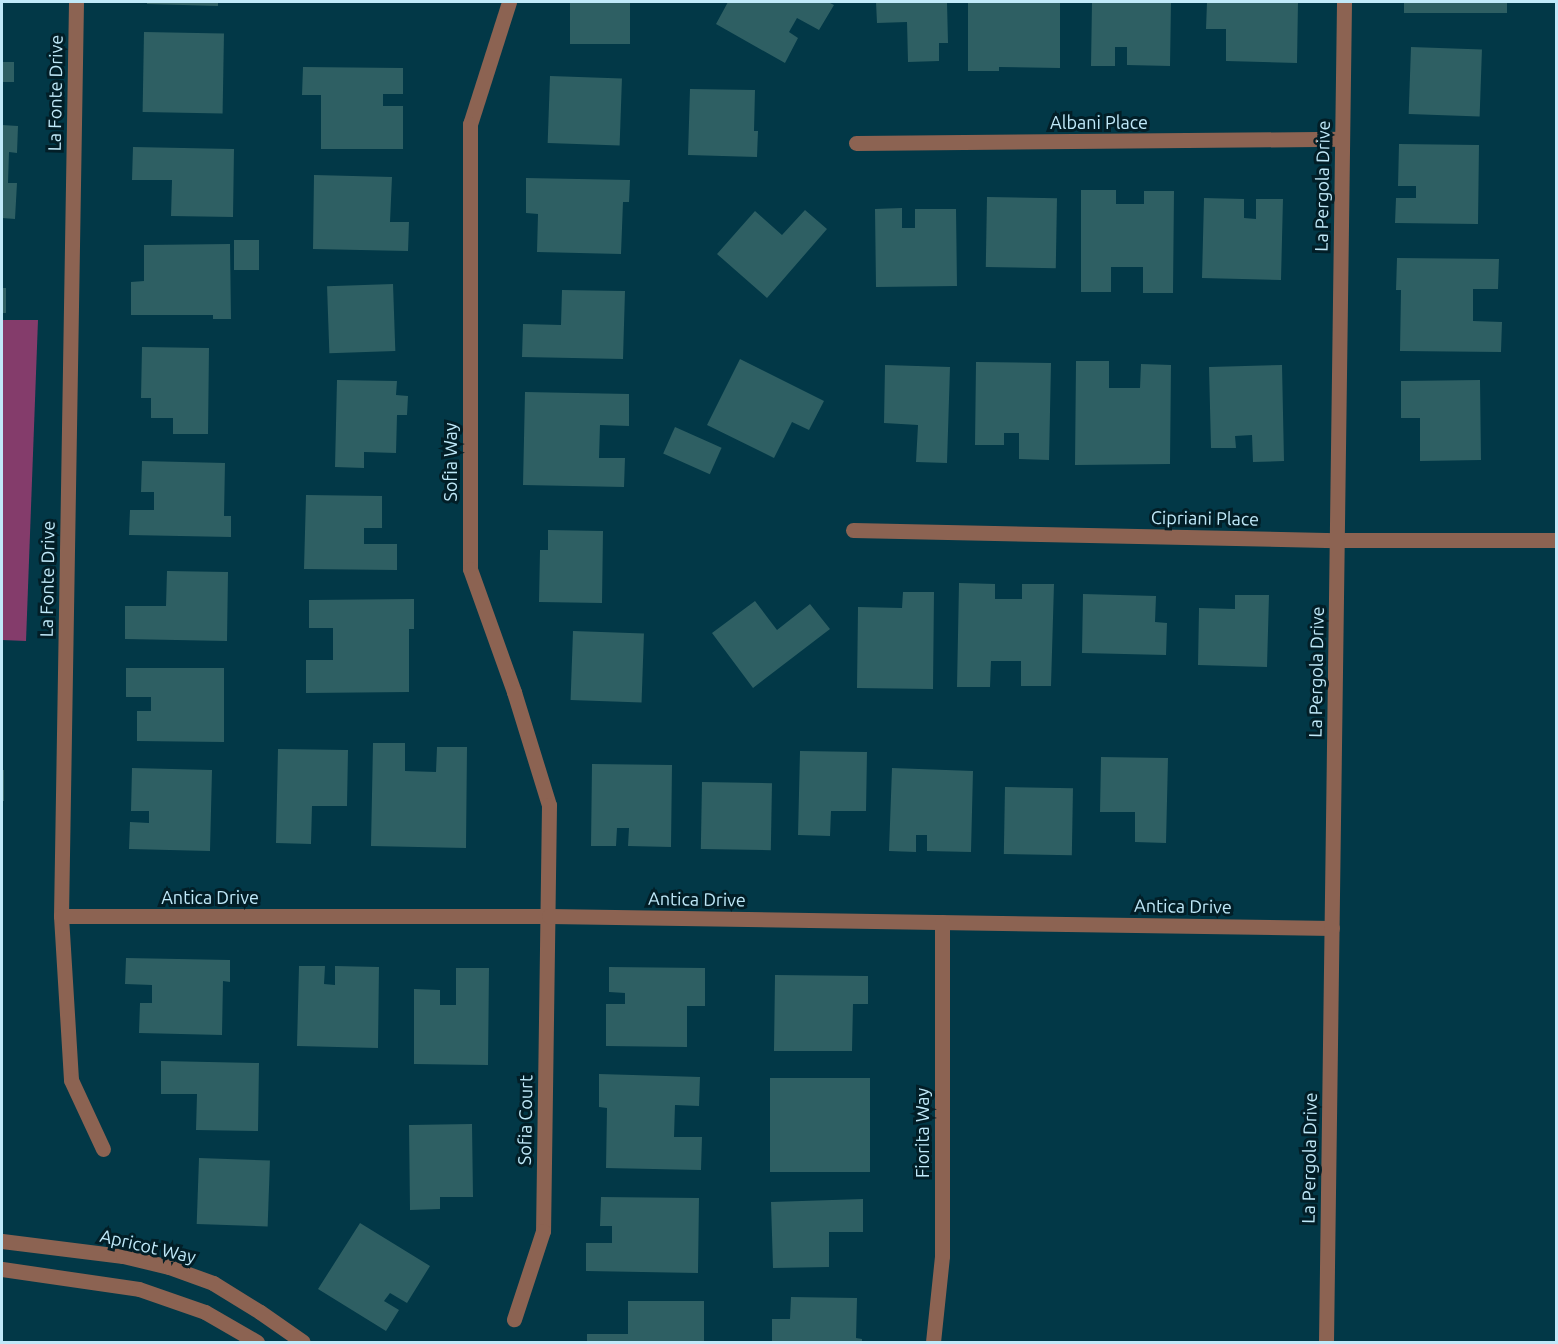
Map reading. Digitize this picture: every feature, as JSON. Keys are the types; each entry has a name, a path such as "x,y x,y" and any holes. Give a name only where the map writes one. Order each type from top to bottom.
{"street":[{"name":"La Fonte Drive","path":"76,2 61,916 70,1080 103,1149"},
{"name":"Sofia Way","path":"509,2 470,124 470,569 514,692 549,805 549,916"},
{"name":"La Pergola Drive","path":"1326,1342 1344,2"},
{"name":"Albani Place","path":"856,143 1342,140"},
{"name":"Cipriani Place","path":"853,531 1337,540 1557,540"},
{"name":"Antica Drive","path":"61,916 549,916 1332,928"},
{"name":"Sofia Court","path":"514,1319 543,1231 549,916"},
{"name":"Fiorita Way","path":"933,1342 942,1256 942,922"},
{"name":"Apricot Way","path":"2,1241 123,1256 169,1267 213,1283 303,1342"},
{"path":"2,1269 139,1289 205,1312 257,1342"}],"shaded area":[{"path":"2,320 38,320 26,641 2,640"}],"building":[{"path":"147,2 218,2 218,6 147,4"},
{"path":"570,2 630,2 630,44 570,44"},
{"path":"728,2 828,2 834,5 819,30 797,18 789,32 798,38 785,63 716,24"},
{"path":"876,2 947,2 948,43 939,43 939,61 908,62 907,22 877,23"},
{"path":"968,2 1060,2 1060,68 999,67 999,71 968,71"},
{"path":"1092,2 1171,2 1170,66 1127,65 1127,47 1115,47 1115,66 1091,66"},
{"path":"1207,2 1298,2 1297,63 1226,61 1226,29 1206,29"},
{"path":"1404,2 1507,2 1507,13 1404,13"},
{"path":"144,32 224,33 223,113 143,112"},
{"path":"1411,47 1482,49 1480,116 1409,114"},
{"path":"2,62 14,62 14,82 2,82"},
{"path":"303,67 403,68 403,94 383,94 383,106 403,106 403,149 321,149 321,95 302,95"},
{"path":"550,76 622,79 620,145 548,143"},
{"path":"690,89 755,90 754,131 758,131 757,157 688,155"},
{"path":"2,125 18,126 17,153 9,152 8,183 17,183 15,219 2,218"},
{"path":"1399,144 1479,145 1478,224 1395,223 1396,198 1416,198 1416,186 1398,186"},
{"path":"133,147 234,149 233,217 171,216 172,180 132,180"},
{"path":"314,175 392,177 390,222 409,222 408,251 313,249"},
{"path":"526,178 630,180 629,202 623,202 621,254 537,252 538,214 526,213"},
{"path":"1081,190 1116,190 1116,204 1144,204 1144,191 1174,191 1173,293 1143,293 1143,267 1111,267 1111,292 1081,292"},
{"path":"987,197 1057,198 1056,268 986,267"},
{"path":"1204,198 1244,199 1244,218 1256,219 1256,199 1283,199 1281,280 1202,278"},
{"path":"902,208 902,228 915,228 915,209 956,209 957,286 876,287 875,209"},
{"path":"805,210 827,229 767,298 717,254 755,211 782,235"},
{"path":"234,240 259,240 259,270 234,270"},
{"path":"230,244 231,319 213,319 213,315 131,315 131,282 144,281 144,245"},
{"path":"1397,258 1499,259 1498,289 1473,289 1473,321 1502,322 1501,352 1400,351 1401,290 1396,290"},
{"path":"393,284 395,351 329,353 327,286"},
{"path":"2,288 6,288 6,313 2,313"},
{"path":"562,290 625,291 623,359 522,357 523,324 561,325"},
{"path":"142,347 209,348 208,434 173,434 173,418 151,418 151,398 141,398"},
{"path":"740,359 824,401 809,430 792,422 774,458 707,425"},
{"path":"1076,361 1109,361 1109,388 1140,388 1141,364 1171,365 1170,464 1075,465"},
{"path":"976,362 1051,363 1049,460 1019,459 1019,433 1004,433 1004,445 975,445"},
{"path":"885,365 950,367 947,463 916,462 918,425 884,423"},
{"path":"1282,365 1284,461 1253,462 1252,435 1235,436 1236,448 1211,448 1209,367"},
{"path":"337,380 397,381 396,395 408,396 407,415 397,415 396,453 364,452 364,468 335,467"},
{"path":"1480,380 1481,460 1420,461 1420,418 1401,418 1401,381"},
{"path":"525,392 629,394 629,426 600,425 599,458 625,458 624,487 523,485"},
{"path":"675,427 722,448 710,474 663,453"},
{"path":"142,461 225,463 224,516 231,516 231,537 129,535 130,510 154,510 154,492 141,492"},
{"path":"306,495 382,496 382,528 364,528 364,544 397,544 397,570 304,569"},
{"path":"548,530 603,531 602,603 539,602 540,550 548,550"},
{"path":"167,571 228,572 227,641 125,639 125,606 166,606"},
{"path":"959,583 995,584 995,599 1022,599 1022,584 1054,584 1051,686 1021,686 1021,661 991,661 990,687 957,687"},
{"path":"903,592 934,592 933,689 857,688 858,607 902,608"},
{"path":"1083,594 1156,596 1155,622 1167,623 1166,655 1082,653"},
{"path":"1235,595 1269,595 1267,667 1198,665 1199,608 1235,609"},
{"path":"414,599 414,629 409,629 409,692 306,693 306,660 333,660 333,628 309,628 309,600"},
{"path":"755,601 777,630 810,604 830,629 753,688 712,633"},
{"path":"573,631 644,633 642,702 571,700"},
{"path":"126,668 224,668 224,742 137,741 137,711 151,711 151,697 126,697"},
{"path":"373,743 405,743 405,771 436,772 437,747 467,747 466,848 371,846"},
{"path":"278,749 348,750 347,806 312,806 311,844 276,843"},
{"path":"800,751 867,752 866,811 831,811 830,836 798,835"},
{"path":"1101,757 1168,758 1166,843 1135,842 1135,812 1100,812"},
{"path":"592,764 672,765 671,847 628,846 629,828 617,828 616,846 591,846"},
{"path":"132,768 212,770 210,851 129,849 130,822 149,823 149,811 131,811"},
{"path":"892,768 973,771 971,852 927,851 927,835 916,835 916,852 889,851"},
{"path":"2,770 4,770 4,801 2,801"},
{"path":"702,782 772,783 771,850 701,849"},
{"path":"1005,787 1073,788 1072,855 1004,854"},
{"path":"126,958 230,960 230,982 223,981 222,1035 139,1033 140,1003 152,1003 152,985 125,984"},
{"path":"299,966 325,966 324,984 335,985 335,966 379,967 378,1048 297,1046"},
{"path":"609,967 705,968 705,1006 687,1006 687,1047 606,1046 606,1004 625,1004 625,993 609,992"},
{"path":"456,968 489,968 488,1065 414,1064 414,989 440,990 440,1005 456,1005"},
{"path":"775,975 868,976 868,1004 853,1004 852,1051 774,1051"},
{"path":"161,1061 259,1063 258,1131 196,1130 197,1094 161,1094"},
{"path":"599,1074 700,1077 699,1106 675,1105 674,1137 702,1137 701,1170 606,1168 607,1108 599,1107"},
{"path":"770,1078 870,1078 870,1172 770,1172"},
{"path":"472,1124 473,1197 440,1197 440,1209 410,1210 409,1125"},
{"path":"199,1158 270,1160 268,1226 197,1224"},
{"path":"601,1197 699,1198 698,1273 586,1271 586,1243 612,1243 612,1226 600,1226"},
{"path":"863,1199 863,1232 829,1232 829,1267 773,1268 771,1202"},
{"path":"360,1223 430,1266 407,1303 390,1293 384,1301 399,1310 386,1331 318,1289"},
{"path":"791,1297 857,1298 856,1338 862,1339 862,1342 772,1342 772,1319 790,1319"},
{"path":"628,1301 704,1301 704,1342 587,1342 587,1334 628,1334"}]}
